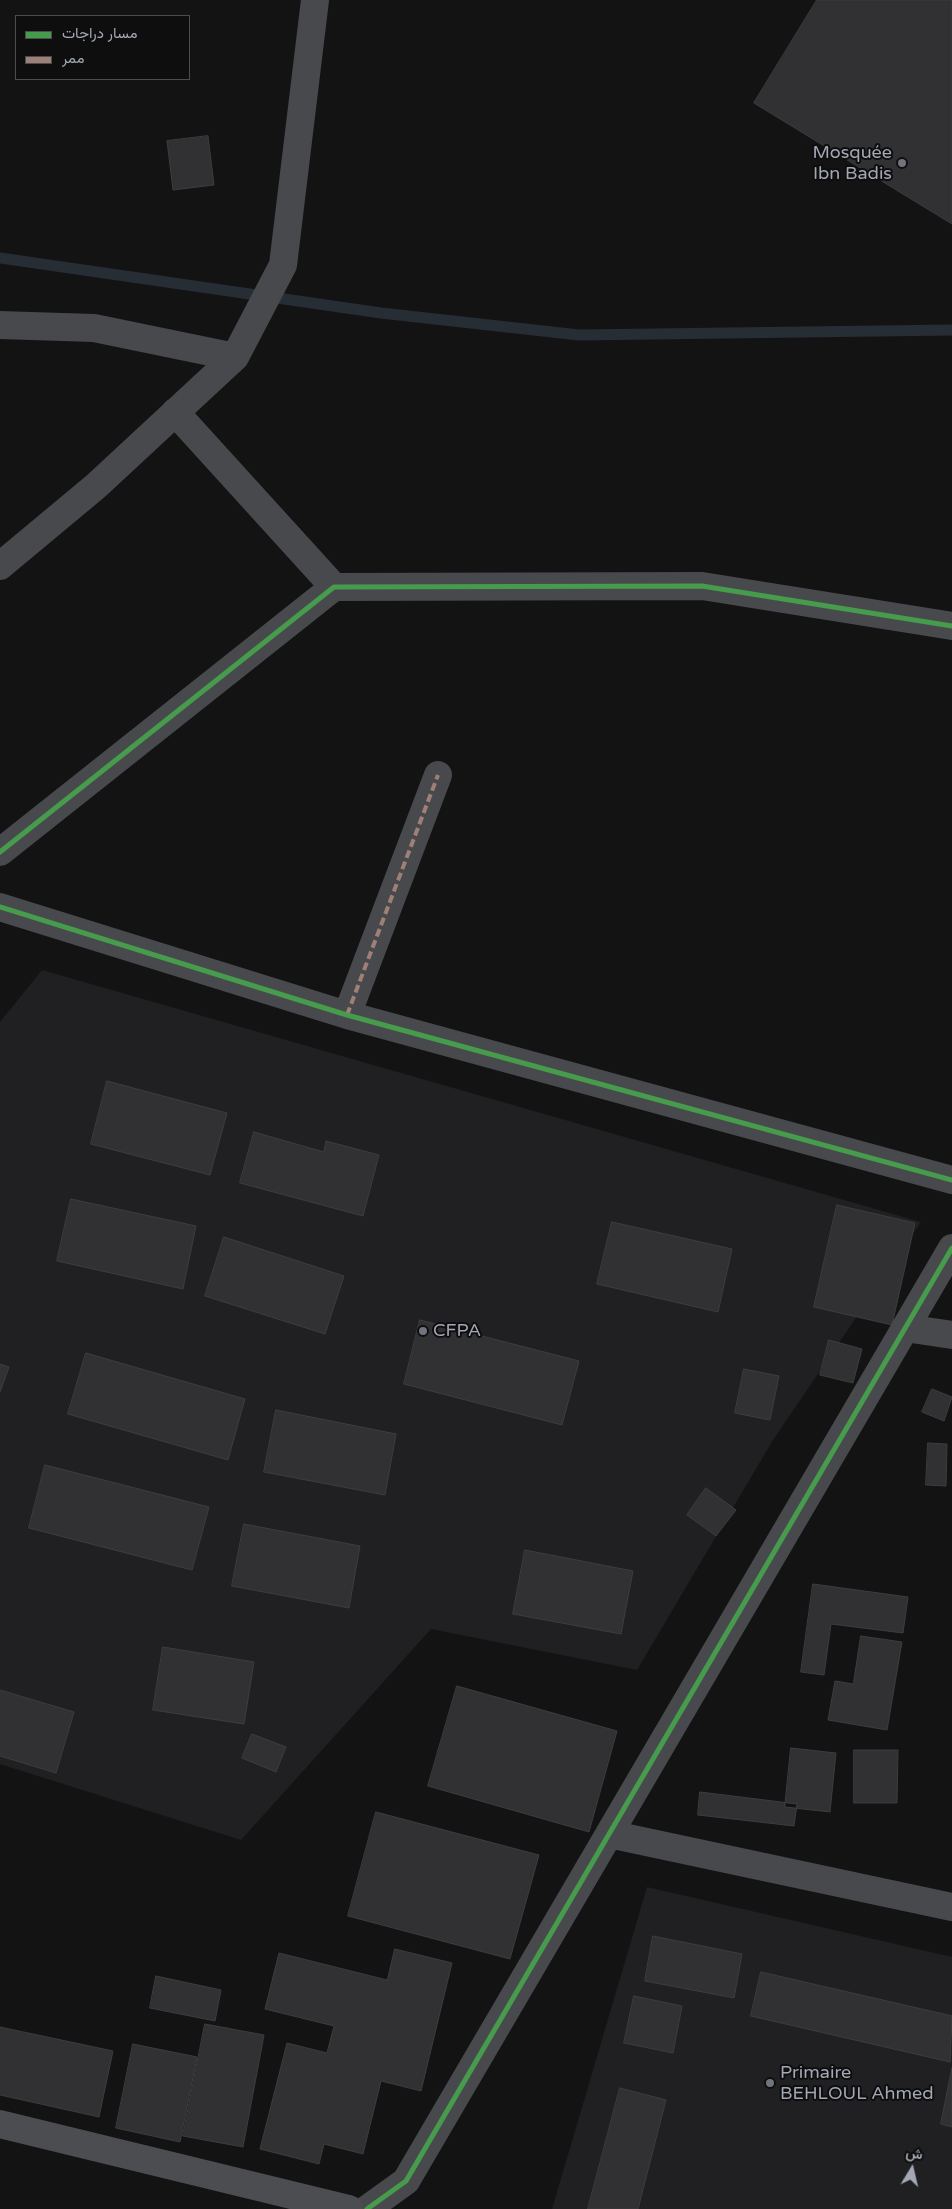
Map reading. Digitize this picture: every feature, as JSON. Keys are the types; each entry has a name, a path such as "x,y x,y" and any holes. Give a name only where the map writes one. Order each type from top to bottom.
{"street":[{"path":"0,566 96,486 236,357 283,265 315,0"},
{"path":"0,325 94,328 236,357"},
{"path":"175,412 334,587"},
{"path":"0,852 334,587 702,586 952,626"},
{"path":"347,1015 438,775"},
{"path":"0,907 347,1015 952,1180"},
{"path":"367,2209 406,2181 952,1248"},
{"path":"905,1328 952,1335"},
{"path":"609,1834 952,1907"},
{"path":"0,2124 349,2209"}],"shaded area":[{"name":"CFPA","path":"42,970 921,1222 773,1440 637,1670 431,1629 241,1840 0,1764 0,1022"},
{"name":"Primaire BEHLOUL Ahmed","path":"647,1887 952,1957 952,2209 552,2209"}],"building":[{"name":"Mosquée Ibn Badis","path":"817,0 952,0 952,224 754,103"},
{"path":"208,136 214,185 173,190 167,141"},
{"path":"107,1081 227,1113 210,1175 91,1144"},
{"path":"254,1132 324,1152 326,1141 379,1155 363,1216 240,1183"},
{"path":"71,1199 196,1226 183,1289 57,1261"},
{"path":"837,1205 915,1223 892,1325 814,1307"},
{"path":"612,1222 732,1249 718,1312 597,1284"},
{"path":"224,1237 344,1276 325,1334 205,1296"},
{"path":"420,1320 579,1361 562,1425 404,1384"},
{"path":"829,1340 862,1349 853,1383 820,1375"},
{"path":"86,1353 245,1399 228,1460 68,1414"},
{"path":"0,1364 9,1367 0,1392"},
{"path":"744,1369 779,1376 770,1420 735,1413"},
{"path":"932,1389 952,1397 944,1421 922,1412"},
{"path":"276,1410 396,1434 385,1495 264,1472"},
{"path":"928,1443 947,1444 946,1486 926,1485"},
{"path":"45,1465 209,1507 192,1570 29,1528"},
{"path":"706,1488 736,1510 716,1536 687,1515"},
{"path":"244,1524 360,1546 349,1608 232,1586"},
{"path":"525,1550 633,1571 621,1634 513,1614"},
{"path":"813,1584 908,1597 903,1633 831,1624 824,1675 801,1672"},
{"path":"861,1636 902,1642 887,1730 828,1720 835,1681 853,1684"},
{"path":"163,1647 254,1662 244,1724 153,1710"},
{"path":"457,1686 617,1731 589,1832 428,1786"},
{"path":"0,1690 74,1712 56,1773 0,1756"},
{"path":"252,1734 286,1747 276,1772 242,1758"},
{"path":"791,1748 836,1753 830,1812 785,1807"},
{"path":"854,1750 898,1750 897,1803 854,1803"},
{"path":"700,1792 797,1804 794,1826 698,1815"},
{"path":"376,1812 539,1855 510,1959 348,1916"},
{"path":"653,1936 742,1954 734,1998 645,1981"},
{"path":"395,1949 452,1963 421,2091 381,2081 363,2154 324,2144 319,2164 260,2149 287,2043 327,2053 334,2026 265,2009 279,1953 387,1980"},
{"path":"761,1972 952,2016 950,2062 751,2016"},
{"path":"156,1976 221,1990 215,2021 150,2008"},
{"path":"634,1996 682,2006 673,2053 624,2043"},
{"path":"205,2024 264,2035 243,2147 183,2136"},
{"path":"0,2027 113,2051 99,2117 0,2095"},
{"path":"133,2044 197,2057 180,2142 116,2128"},
{"path":"952,2068 952,2127 941,2124"},
{"path":"620,2088 666,2100 638,2209 588,2209"}],"waterway":[{"path":"0,258 381,313 579,335 952,330"}],"marked path":[{"path":"347,1015 438,775"}],"cycle path":[{"path":"0,852 334,587 702,586 952,626"},
{"path":"0,907 347,1015 952,1180"},
{"path":"367,2209 406,2181 952,1248"}],"place":[{"name":"Mosquée Ibn Badis","path":"902,163"},
{"name":"CFPA","path":"423,1331"},
{"name":"Primaire BEHLOUL Ahmed","path":"770,2083"}]}
